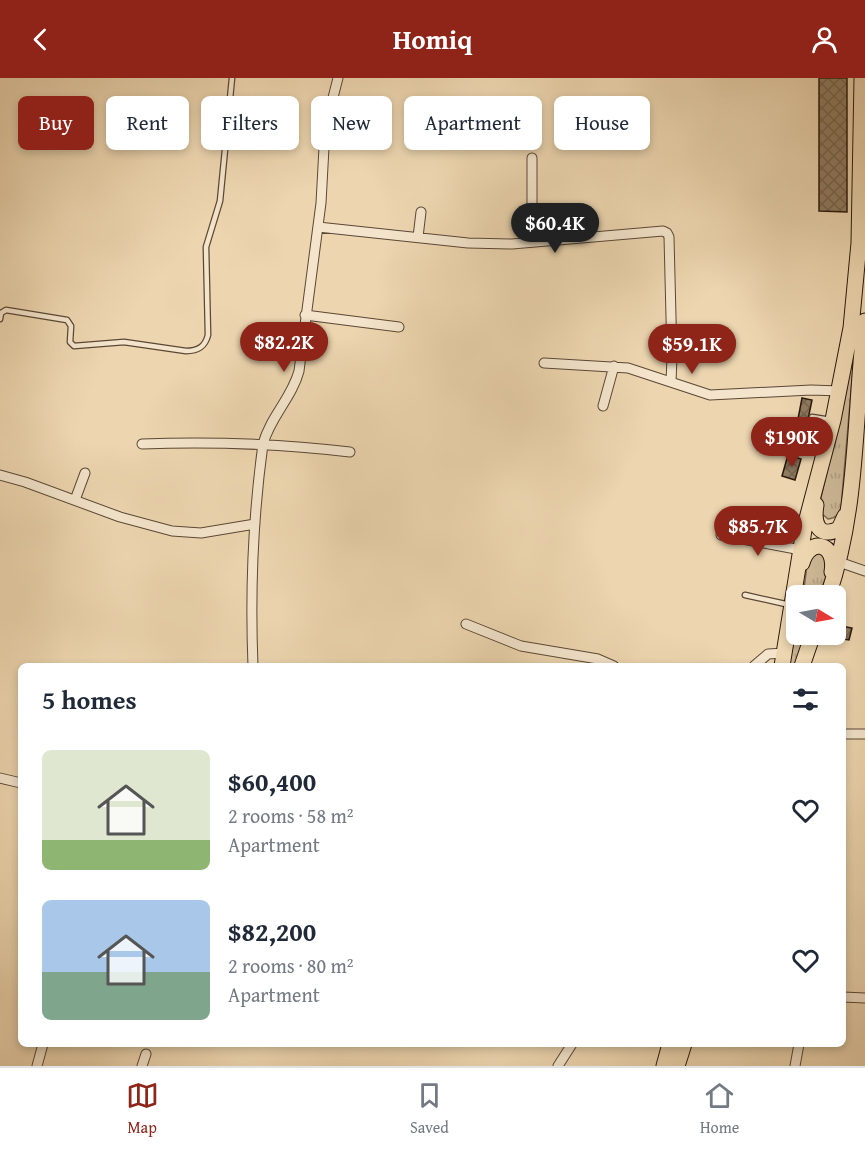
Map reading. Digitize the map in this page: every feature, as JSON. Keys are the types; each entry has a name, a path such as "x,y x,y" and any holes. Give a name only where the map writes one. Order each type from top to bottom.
{"main road":[{"path":"796,585 808,512 820,476 840,392 858,271 862,78"},
{"path":"830,585 850,504 865,321"},
{"path":"820,476 815,520 821,530 831,532 839,529 850,504"},
{"path":"796,582 803,558 810,549 815,547 827,549 836,561"},
{"path":"803,663 809,645"},
{"path":"664,1066 669,1047"},
{"path":"677,1066 683,1047"}],"street":[{"path":"253,663 251,598 263,444 267,432 296,381 318,227 325,129 338,78"},
{"path":"532,158 532,242"},
{"path":"418,237 421,212"},
{"path":"318,227 468,243 512,244 658,230 668,233 671,382"},
{"path":"305,315 399,327"},
{"path":"544,363 614,366 635,370 710,395 811,390 840,392"},
{"path":"603,406 614,366"},
{"path":"142,444 205,442 263,444 350,452"},
{"path":"75,500 85,473"},
{"path":"0,475 120,517 186,533 201,533 255,524"},
{"path":"721,536 801,550"},
{"path":"836,561 865,571"},
{"path":"466,624 521,646 598,659 607,663"},
{"path":"758,663 768,654 784,659"},
{"path":"846,734 865,734"},
{"path":"0,778 18,782"},
{"path":"846,997 865,998"},
{"path":"37,1066 42,1047"},
{"path":"558,1066 570,1047"},
{"path":"795,1066 798,1047"},
{"path":"142,1066 146,1054"}],"lane":[{"path":"0,319 6,310 67,320 71,326 70,342 74,346 124,342 186,351 194,351 202,347 208,335 206,247 220,201 232,78"},
{"path":"812,417 833,420"},
{"path":"745,596 786,605"}],"green space":[{"path":"853,368 841,508 836,516 828,519 820,512 820,502 850,369"},
{"path":"814,553 824,554 827,574 823,585 804,585 807,566"},
{"path":"793,645 803,645 797,663 790,663"}],"building":[{"path":"819,78 847,78 847,212 819,211"},
{"path":"802,398 812,400 806,429 814,431 812,444 794,440"},
{"path":"788,455 801,459 795,480 782,476"},
{"path":"846,627 852,628 849,640 846,640"}]}
